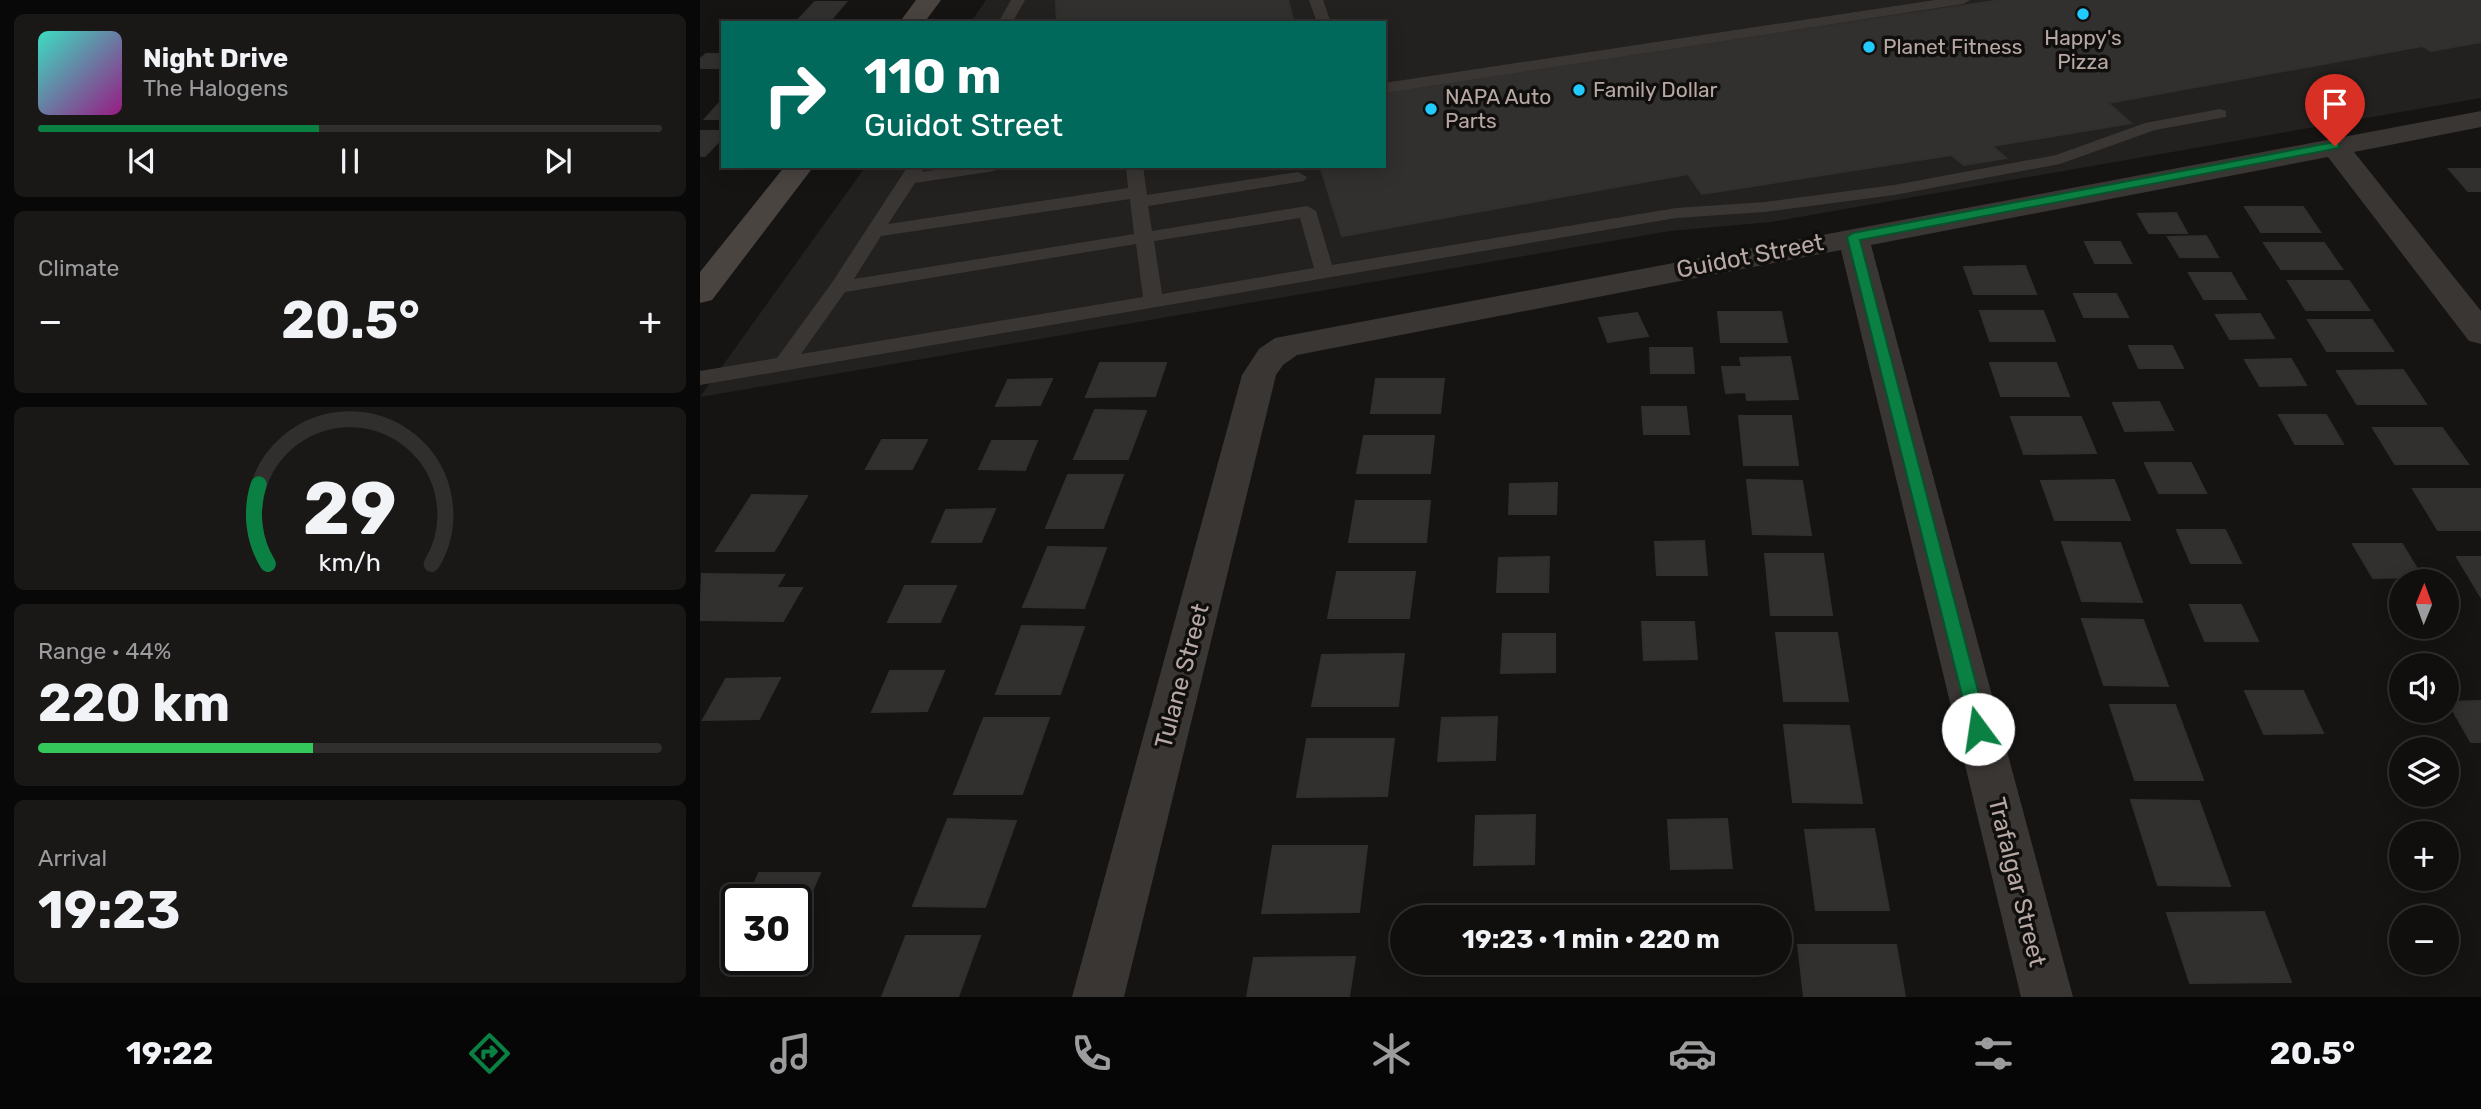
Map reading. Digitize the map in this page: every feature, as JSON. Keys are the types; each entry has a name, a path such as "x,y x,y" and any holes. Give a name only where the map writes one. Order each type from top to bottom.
{"main road":[{"path":"913,21 929,0"},
{"path":"700,293 798,168"}],"street":[{"name":"Guidot Street","path":"1271,357 1287,346 1305,340 2481,119"},
{"path":"2335,146 2481,333"},
{"name":"Trafalgar Street","path":"1853,237 2047,997"},
{"name":"Tulane Street","path":"1098,997 1259,375 1271,357"}],"lane":[{"path":"1006,21 1018,0"},
{"path":"1316,0 1323,21"},
{"path":"1386,89 1935,2 1964,0"},
{"path":"700,378 1676,213 1765,207 1894,190 2060,159 2151,126 2220,114"},
{"path":"784,363 839,287 913,173 972,168"},
{"path":"1134,168 1153,301"},
{"path":"874,232 1138,197 1296,171 1324,272"},
{"path":"839,287 1307,211"}],"shaded area":[{"path":"986,0 2481,0 2481,98 1771,222 1670,231 700,397 865,168 1386,168 1386,21 971,21"}],"building":[{"path":"1056,0 1288,0 1293,21 1057,21"},
{"path":"2001,0 2480,0 2481,42 2431,51 2422,46 2108,103 2131,123 1992,146 2006,158 1964,165 1951,155 1702,194 1688,174 1342,236 1321,168 1386,168 1386,92"},
{"path":"815,2 846,2 830,21 797,21"},
{"path":"706,54 721,54 721,68 700,68 700,59"},
{"path":"721,101 721,119 705,119"},
{"path":"700,131 721,131 721,139 705,156 700,156"},
{"path":"2449,169 2481,169 2481,191 2468,191"},
{"path":"2245,207 2303,207 2320,232 2261,232"},
{"path":"2176,213 2187,233 2149,233 2138,214"},
{"path":"2206,236 2218,257 2180,257 2168,237"},
{"path":"2085,242 2120,242 2131,263 2095,263"},
{"path":"2264,243 2324,243 2342,269 2281,269"},
{"path":"2025,266 2036,294 1974,294 1964,267"},
{"path":"2189,273 2231,273 2246,299 2204,299"},
{"path":"2288,281 2349,281 2369,310 2306,310"},
{"path":"2074,294 2116,294 2128,317 2084,317"},
{"path":"1980,311 2043,311 2055,341 1990,341"},
{"path":"1718,312 1781,312 1787,342 1721,342"},
{"path":"1637,313 1648,336 1608,342 1599,318"},
{"path":"2260,314 2274,338 2230,339 2216,315"},
{"path":"2308,320 2372,320 2393,351 2327,351"},
{"path":"2129,346 2172,346 2183,368 2139,368"},
{"path":"1650,348 1692,348 1694,373 1651,373"},
{"path":"1790,357 1798,399 1747,400 1746,392 1726,393 1722,367 1742,367 1740,358"},
{"path":"2291,359 2306,385 2260,386 2245,360"},
{"path":"1100,363 1166,363 1155,396 1086,397"},
{"path":"1990,363 2056,363 2069,396 2001,396"},
{"path":"2403,370 2426,404 2357,404 2337,371"},
{"path":"1052,379 1040,405 996,406 1008,380"},
{"path":"1376,379 1444,379 1440,413 1371,413"},
{"path":"2159,402 2173,430 2125,431 2113,403"},
{"path":"1642,407 1686,407 1689,434 1644,434"},
{"path":"1095,410 1146,411 1128,459 1074,459"},
{"path":"2279,415 2326,415 2343,444 2295,444"},
{"path":"1739,416 1791,416 1798,465 1744,465"},
{"path":"2011,417 2081,417 2096,453 2024,454"},
{"path":"2373,428 2442,428 2468,464 2395,464"},
{"path":"1364,436 1434,436 1430,473 1357,473"},
{"path":"882,440 927,440 912,469 866,469"},
{"path":"992,441 1037,441 1025,470 979,469"},
{"path":"2145,463 2191,463 2206,493 2159,493"},
{"path":"1068,475 1123,475 1103,528 1046,528"},
{"path":"1747,480 1802,481 1811,535 1753,534"},
{"path":"2114,480 2130,520 2055,520 2041,481"},
{"path":"1557,483 1556,514 1509,514 1510,484"},
{"path":"2413,489 2481,489 2481,530 2438,530"},
{"path":"752,495 807,496 774,551 716,551"},
{"path":"1356,501 1430,501 1426,542 1349,542"},
{"path":"995,509 981,542 932,542 946,510"},
{"path":"2177,530 2225,530 2241,563 2191,563"},
{"path":"1704,541 1707,575 1657,575 1655,542"},
{"path":"2062,542 2120,543 2142,602 2082,601"},
{"path":"2353,544 2402,544 2417,569 2389,569 2389,578 2373,578"},
{"path":"1048,547 1106,548 1084,608 1023,607"},
{"path":"1765,554 1823,554 1832,615 1771,615"},
{"path":"1549,557 1548,592 1497,592 1499,558"},
{"path":"2457,557 2481,557 2481,597"},
{"path":"1337,572 1415,572 1409,618 1328,618"},
{"path":"702,574 784,575 776,588 802,588 783,621 700,620"},
{"path":"905,586 956,586 940,622 888,622"},
{"path":"2190,605 2241,605 2258,641 2205,641"},
{"path":"2082,619 2143,620 2168,686 2104,685"},
{"path":"1642,622 1694,622 1697,659 1644,660"},
{"path":"1022,626 1084,627 1060,694 996,694"},
{"path":"1776,633 1837,633 1848,701 1784,701"},
{"path":"1503,634 1555,634 1555,672 1501,673"},
{"path":"1404,654 1398,706 1312,706 1322,655"},
{"path":"890,671 944,671 927,711 872,712"},
{"path":"780,678 759,719 703,720 726,679"},
{"path":"2245,691 2303,691 2323,733 2264,734"},
{"path":"2481,701 2481,742 2471,742 2459,721 2459,702"},
{"path":"2110,705 2175,705 2203,780 2135,780"},
{"path":"1497,717 1495,760 1438,761 1442,718"},
{"path":"984,718 1049,718 1022,794 954,794"},
{"path":"1784,725 1849,726 1862,803 1793,802"},
{"path":"1307,739 1394,739 1387,796 1297,797"},
{"path":"2131,800 2199,801 2230,886 2158,885"},
{"path":"1535,815 1534,864 1474,865 1476,816"},
{"path":"948,819 1016,821 985,907 913,906"},
{"path":"1727,819 1732,868 1671,869 1668,820"},
{"path":"1874,829 1889,910 1816,910 1805,830"},
{"path":"1273,846 1367,846 1359,912 1262,913"},
{"path":"759,873 820,873 812,891 812,884 754,884"},
{"path":"2264,912 2291,982 2190,983 2167,913"},
{"path":"906,936 980,936 958,997 882,997"},
{"path":"1798,945 1896,945 1905,997 1804,997"},
{"path":"1355,957 1349,997 1247,997 1254,958"}],"place":[{"name":"Happy's Pizza","path":"2083,14"},
{"name":"Planet Fitness","path":"1869,47"},
{"name":"Family Dollar","path":"1579,90"},
{"name":"NAPA Auto Parts","path":"1431,109"}],"route":[{"path":"1978,729 1853,237 2335,146"}]}
